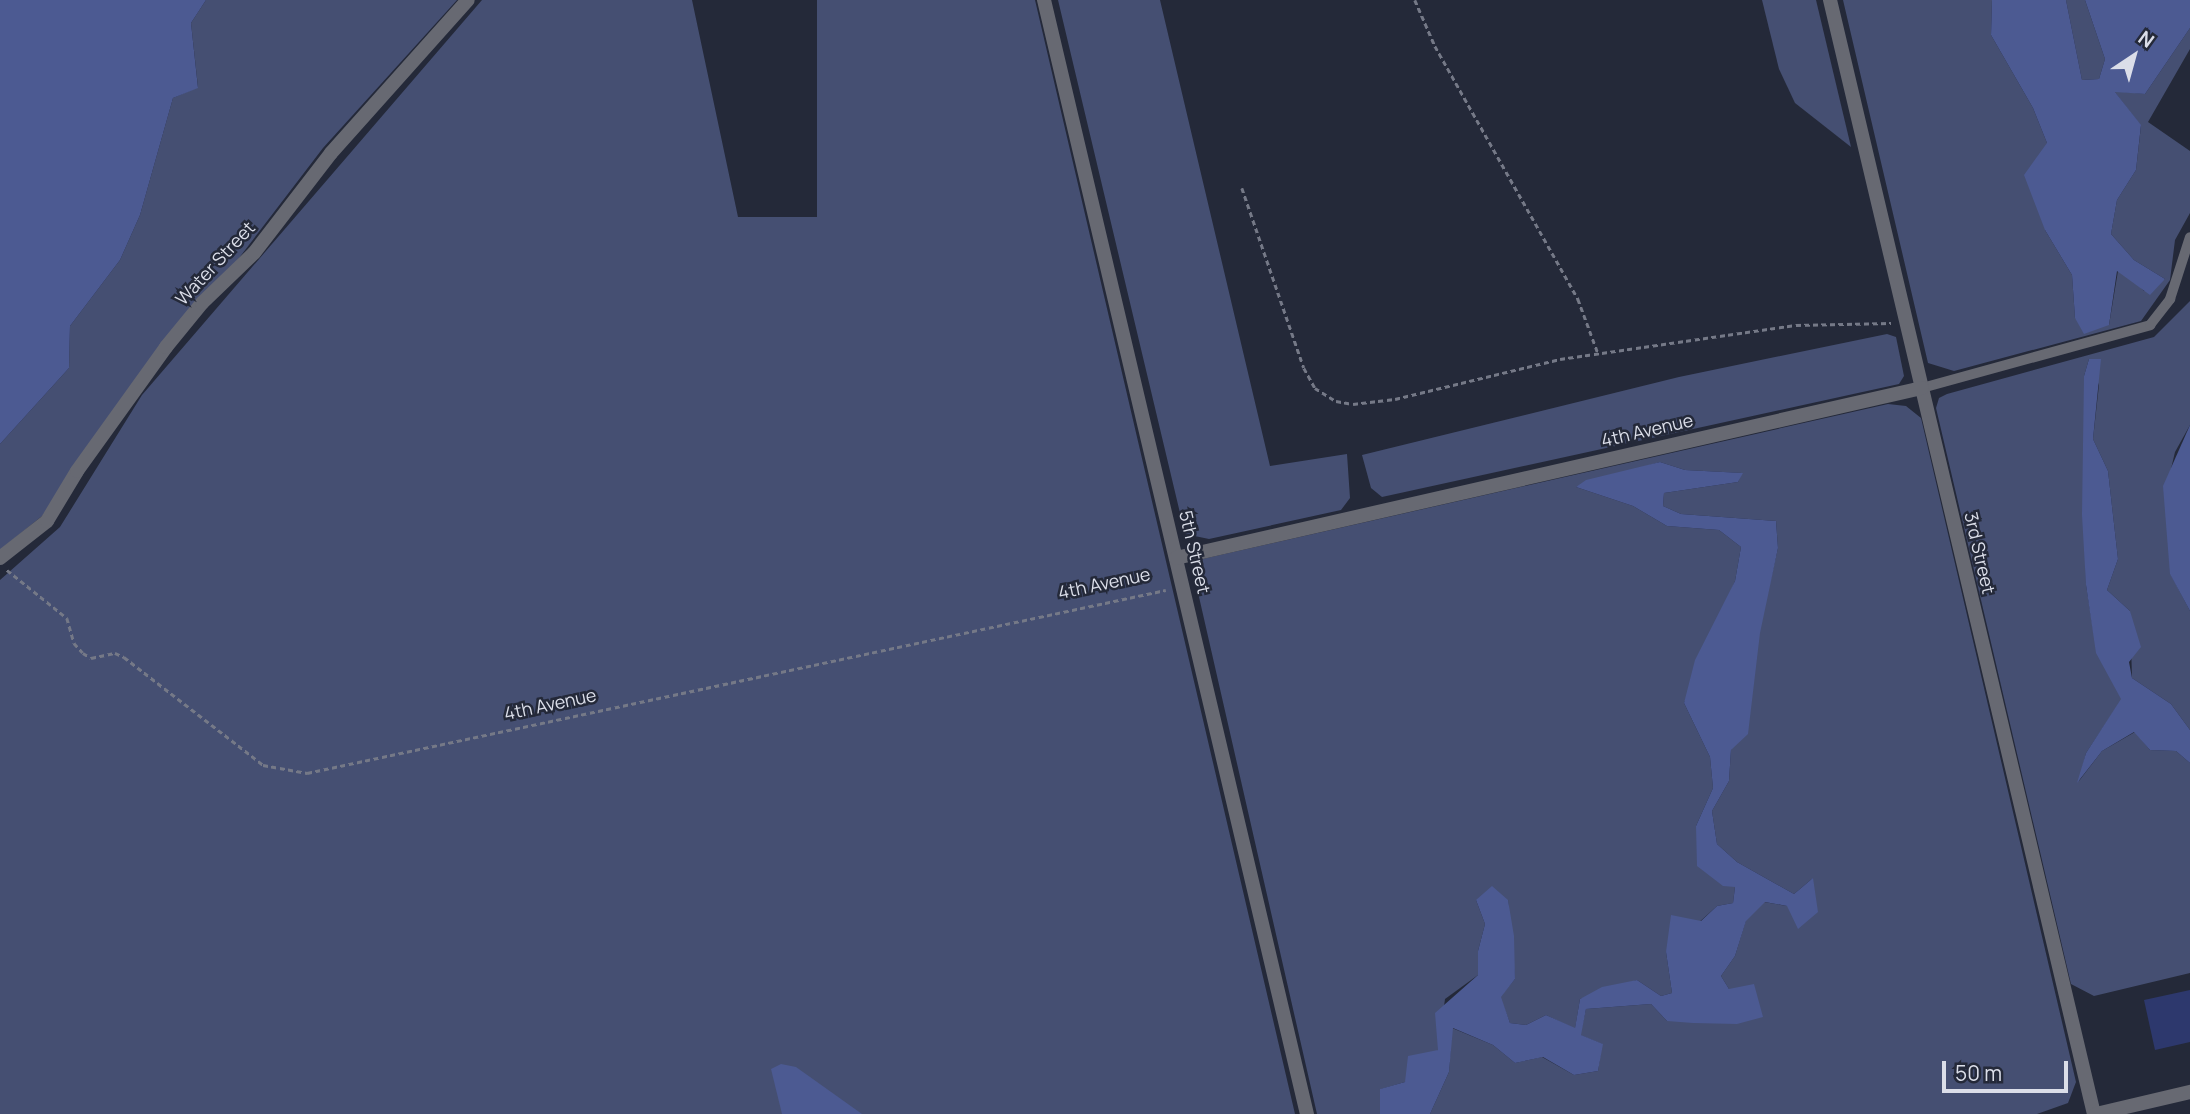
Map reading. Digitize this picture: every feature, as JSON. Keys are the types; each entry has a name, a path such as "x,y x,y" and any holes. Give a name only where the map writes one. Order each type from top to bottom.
{"street":[{"name":"Water Street","path":"0,558 47,521 77,471 166,347 202,303 254,253 331,153 468,0"},
{"name":"5th Street","path":"1044,0 1307,1114"},
{"name":"3rd Street","path":"1830,0 2095,1114"},
{"name":"4th Avenue","path":"1176,558 1922,388"},
{"path":"2095,1114 2190,1092"}],"lane":[{"path":"1922,388 2099,342 2150,324 2171,299 2190,237"}],"path":[{"path":"1415,0 1435,46 1573,289 1598,354"},
{"path":"1242,188 1304,368 1315,388 1336,401 1353,404 1395,398 1598,354 1796,325 1907,324"},
{"name":"4th Avenue","path":"0,564 67,618 74,643 83,653 91,658 115,653 124,657 263,765 307,773 1183,586"}],"shaded area":[{"path":"0,0 206,0 191,23 198,88 173,98 140,215 120,260 70,326 69,368 0,444"},
{"path":"206,0 457,0 323,148 42,516 0,550 0,444 69,368 70,326 120,260 140,215 173,98 198,87 191,23"},
{"path":"482,0 692,0 738,217 817,217 817,0 1035,0 1295,1114 0,1114 0,580 60,527 142,395"},
{"path":"1058,0 1160,0 1270,466 1347,454 1350,498 1341,510 1209,539 1185,534"},
{"path":"1762,0 1816,0 1851,147 1795,103 1779,69"},
{"path":"1843,0 1992,0 1991,35 2033,108 2047,143 2045,230 2072,275 2075,318 2109,325 2118,271 2131,277 2144,291 2165,279 2134,260 2111,234 2117,200 2136,170 2141,126 2114,91 2145,94 2190,28 2190,49 2148,122 2190,151 2190,213 2175,240 2170,280 2141,321 1954,371 1928,363"},
{"path":"1992,0 2066,0 2082,80 2099,79 2105,59 2085,0 2190,0 2190,28 2145,94 2115,92 2141,125 2136,170 2117,200 2111,234 2134,260 2165,279 2150,295 2117,271 2109,325 2084,334 2075,318 2072,275 2045,230 2024,175 2047,143 2033,108 1991,35"},
{"path":"2066,0 2085,0 2105,59 2099,79 2082,80"},
{"path":"2190,301 2190,425 2175,452 2170,473 2170,573 2190,611 2190,730 2171,704 2132,678 2130,611 2107,590 2118,559 2108,471 2093,439 2099,385 2089,359 2084,376 2086,585 2097,653 2122,699 2086,753 2079,781 2102,751 2135,732 2150,750 2176,751 2190,763 2190,973 2094,996 2071,984 1936,408 1939,398 1947,394 2154,337"},
{"path":"1887,334 1896,337 1904,376 1899,384 1382,497 1371,488 1362,455 1679,377"},
{"path":"2089,359 2101,359 2093,439 2108,471 2118,559 2107,590 2130,611 2141,647 2129,662 2132,678 2171,704 2190,730 2190,763 2176,751 2150,750 2134,732 2102,751 2077,783 2086,753 2121,699 2096,653 2086,585 2082,515 2084,376"},
{"path":"1888,404 1906,406 1921,418 2076,1082 2068,1103 2037,1114 1430,1114 1449,1072 1452,1028 1493,1045 1515,1063 1542,1057 1574,1075 1598,1071 1602,1044 1580,1035 1586,1009 1651,1004 1667,1021 1729,989 1721,976 1735,956 1746,920 1764,902 1787,906 1813,878 1794,894 1737,862 1717,844 1712,811 1729,781 1731,750 1778,548 1776,521 1681,514 1663,506 1664,493 1738,482 1742,473 1685,470 1660,462 1576,487 1633,506 1667,526 1719,530 1741,547 1735,581 1684,703 1710,757 1713,788 1696,826 1735,887 1733,903 1717,906 1666,952 1672,993 1661,996 1637,980 1580,999 1575,1029 1546,1015 1526,1025 1510,1023 1500,997 1515,979 1508,900 1476,900 1485,924 1478,951 1478,975 1445,999 1438,1050 1405,1082 1381,1089 1380,1114 1317,1114 1194,575 1198,560"},
{"path":"2190,425 2190,611 2170,574 2163,486"},
{"path":"1660,462 1685,470 1743,473 1738,482 1664,493 1663,506 1681,514 1776,521 1778,548 1760,633 1748,734 1731,750 1729,781 1712,811 1717,844 1737,862 1794,894 1813,878 1818,912 1798,929 1787,906 1765,902 1746,921 1735,956 1721,976 1729,989 1754,984 1763,1017 1737,1024 1693,1023 1667,1021 1651,1004 1586,1009 1581,1035 1603,1044 1598,1071 1574,1075 1543,1057 1515,1063 1493,1045 1453,1028 1449,1072 1430,1114 1380,1114 1380,1089 1405,1082 1408,1056 1438,1050 1435,1013 1478,975 1478,951 1485,924 1476,900 1492,886 1508,900 1514,936 1515,979 1501,997 1510,1023 1526,1025 1546,1015 1575,1028 1580,999 1602,987 1637,980 1661,996 1672,993 1666,952 1671,915 1701,921 1717,906 1733,903 1735,887 1723,886 1697,866 1696,826 1713,788 1710,757 1684,703 1695,660 1735,581 1741,547 1719,530 1667,526 1633,506 1576,487 1586,480"},
{"path":"781,1064 796,1067 862,1114 782,1114 771,1069"}],"building":[{"path":"2190,990 2190,1042 2155,1050 2144,1000"}]}
